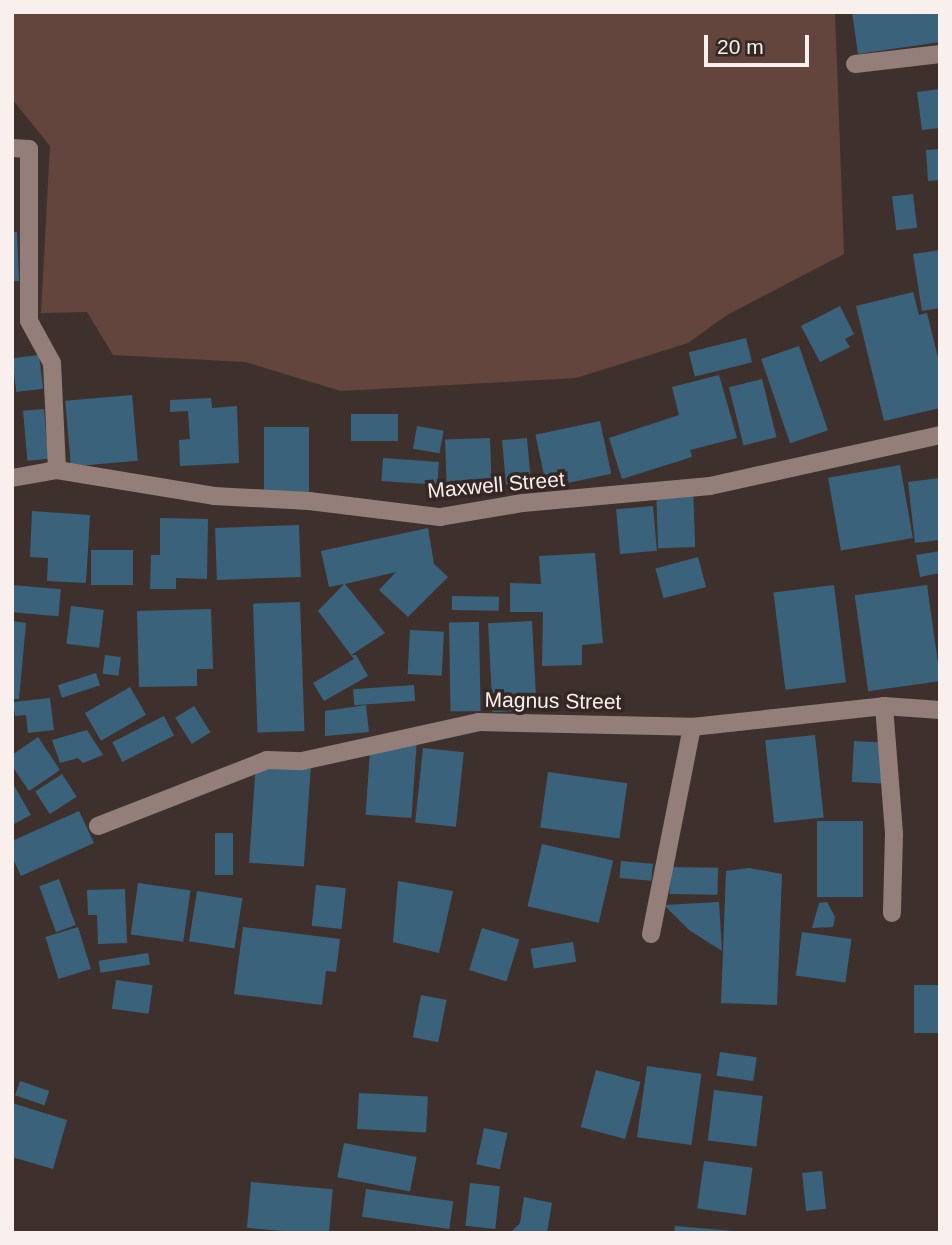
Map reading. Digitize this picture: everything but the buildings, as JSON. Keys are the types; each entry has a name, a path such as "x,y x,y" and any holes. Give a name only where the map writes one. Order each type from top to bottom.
{"street":[{"path":"855,64 940,54"},
{"path":"12,148 29,149 29,321 52,363 57,470"},
{"name":"Maxwell Street","path":"12,478 57,470 214,496 309,501 440,517 523,503 710,486 940,435"},
{"path":"884,706 894,834 892,913"},
{"name":"Magnus Street","path":"97,826 267,760 303,761 479,722 692,727 884,706 940,710"},
{"path":"651,934 692,727"}],"shaded area":[{"path":"12,12 835,12 844,254 727,315 688,343 576,378 341,391 245,362 113,355 87,312 41,313 50,146 12,99"}]}
